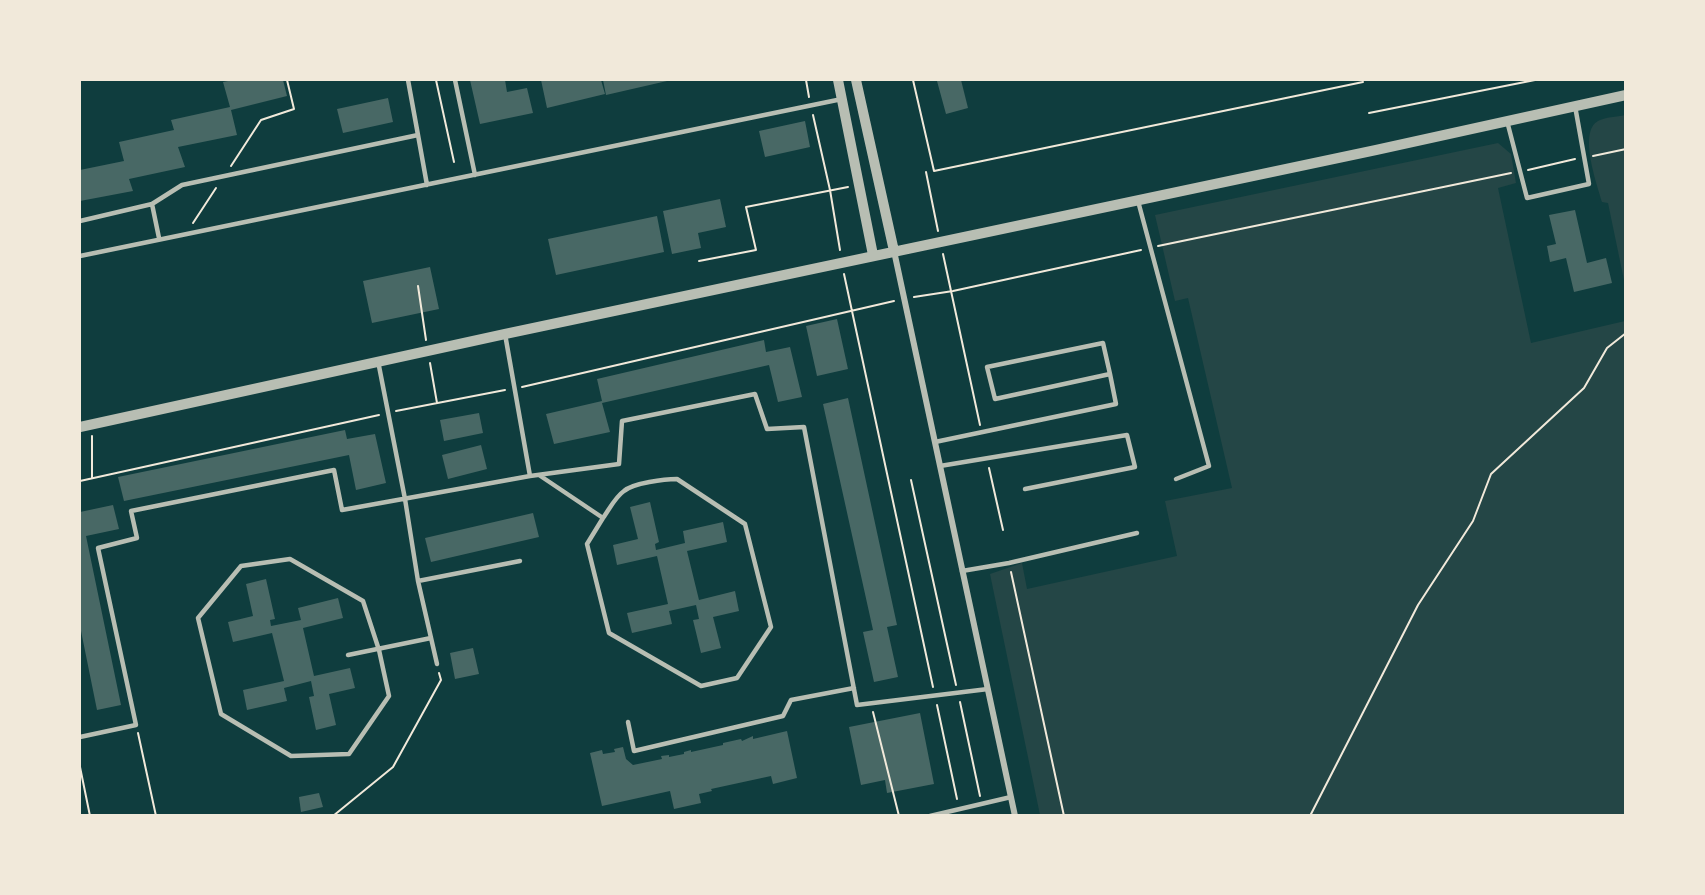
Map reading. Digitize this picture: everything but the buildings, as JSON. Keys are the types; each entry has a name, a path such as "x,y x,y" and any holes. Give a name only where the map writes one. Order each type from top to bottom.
{"street":[{"path":"838,80 873,254"},
{"path":"856,80 1015,816"},
{"path":"940,240 1507,121 1626,93"},
{"path":"80,421 378,361 1626,93"},
{"path":"80,427 842,261"}],"lane":[{"path":"408,80 427,185"},
{"path":"455,80 475,175"},
{"path":"80,256 842,99"},
{"path":"1507,121 1527,198 1588,184 1575,106"},
{"path":"80,221 152,204 182,185 418,135"},
{"path":"1138,199 1209,466 1176,479"},
{"path":"152,204 159,238"},
{"path":"505,334 530,476"},
{"path":"935,442 982,434 1116,404 1110,374 1103,343 987,367 995,399 1110,374"},
{"path":"378,361 405,499 418,581 437,664"},
{"path":"80,737 136,725 98,548 136,538 131,511 334,470 342,510 530,476 619,464 622,421 755,394 767,429 804,427 857,705 988,689"},
{"path":"940,466 1127,435 1135,467 1025,489"},
{"path":"539,475 603,518"},
{"path":"676,479 745,524 771,627 737,678 702,686 609,633 587,544 603,518 623,491 630,487 676,479"},
{"path":"962,571 1009,563 1137,533"},
{"path":"290,559 363,601 379,650 389,696 350,754 291,756 221,714 198,618 241,566 290,559"},
{"path":"418,581 520,561"},
{"path":"348,655 431,638"},
{"path":"628,722 634,751 783,716 791,700 854,688"},
{"path":"930,816 1011,797"}],"path":[{"path":"184,236 261,120 294,109 287,80"},
{"path":"436,80 454,162"},
{"path":"806,80 830,190 850,311 959,809"},
{"path":"913,80 934,171 1364,82"},
{"path":"1369,113 1535,80"},
{"path":"80,481 514,388 904,298 953,291 1152,247 1626,149"},
{"path":"926,172 982,434"},
{"path":"699,261 756,250 746,207 859,184"},
{"path":"1310,816 1418,605 1473,521 1491,474 1584,388 1607,348 1626,333"},
{"path":"92,425 92,478"},
{"path":"987,459 1003,530"},
{"path":"910,480 982,804"},
{"path":"1009,563 1064,816"},
{"path":"333,816 393,767 441,680 437,664"},
{"path":"871,704 899,816"},
{"path":"136,725 156,816"},
{"path":"80,767 90,816"}],"shaded area":[{"path":"1625,115 1625,285 1608,203 1602,202 1593,171 1589,136 1592,127 1598,121"},
{"path":"1498,143 1511,154 1516,183 1498,188 1531,343 1625,321 1625,815 1040,815 990,574 1022,563 1027,589 1177,556 1165,501 1232,488 1188,298 1175,301 1155,215"}]}
